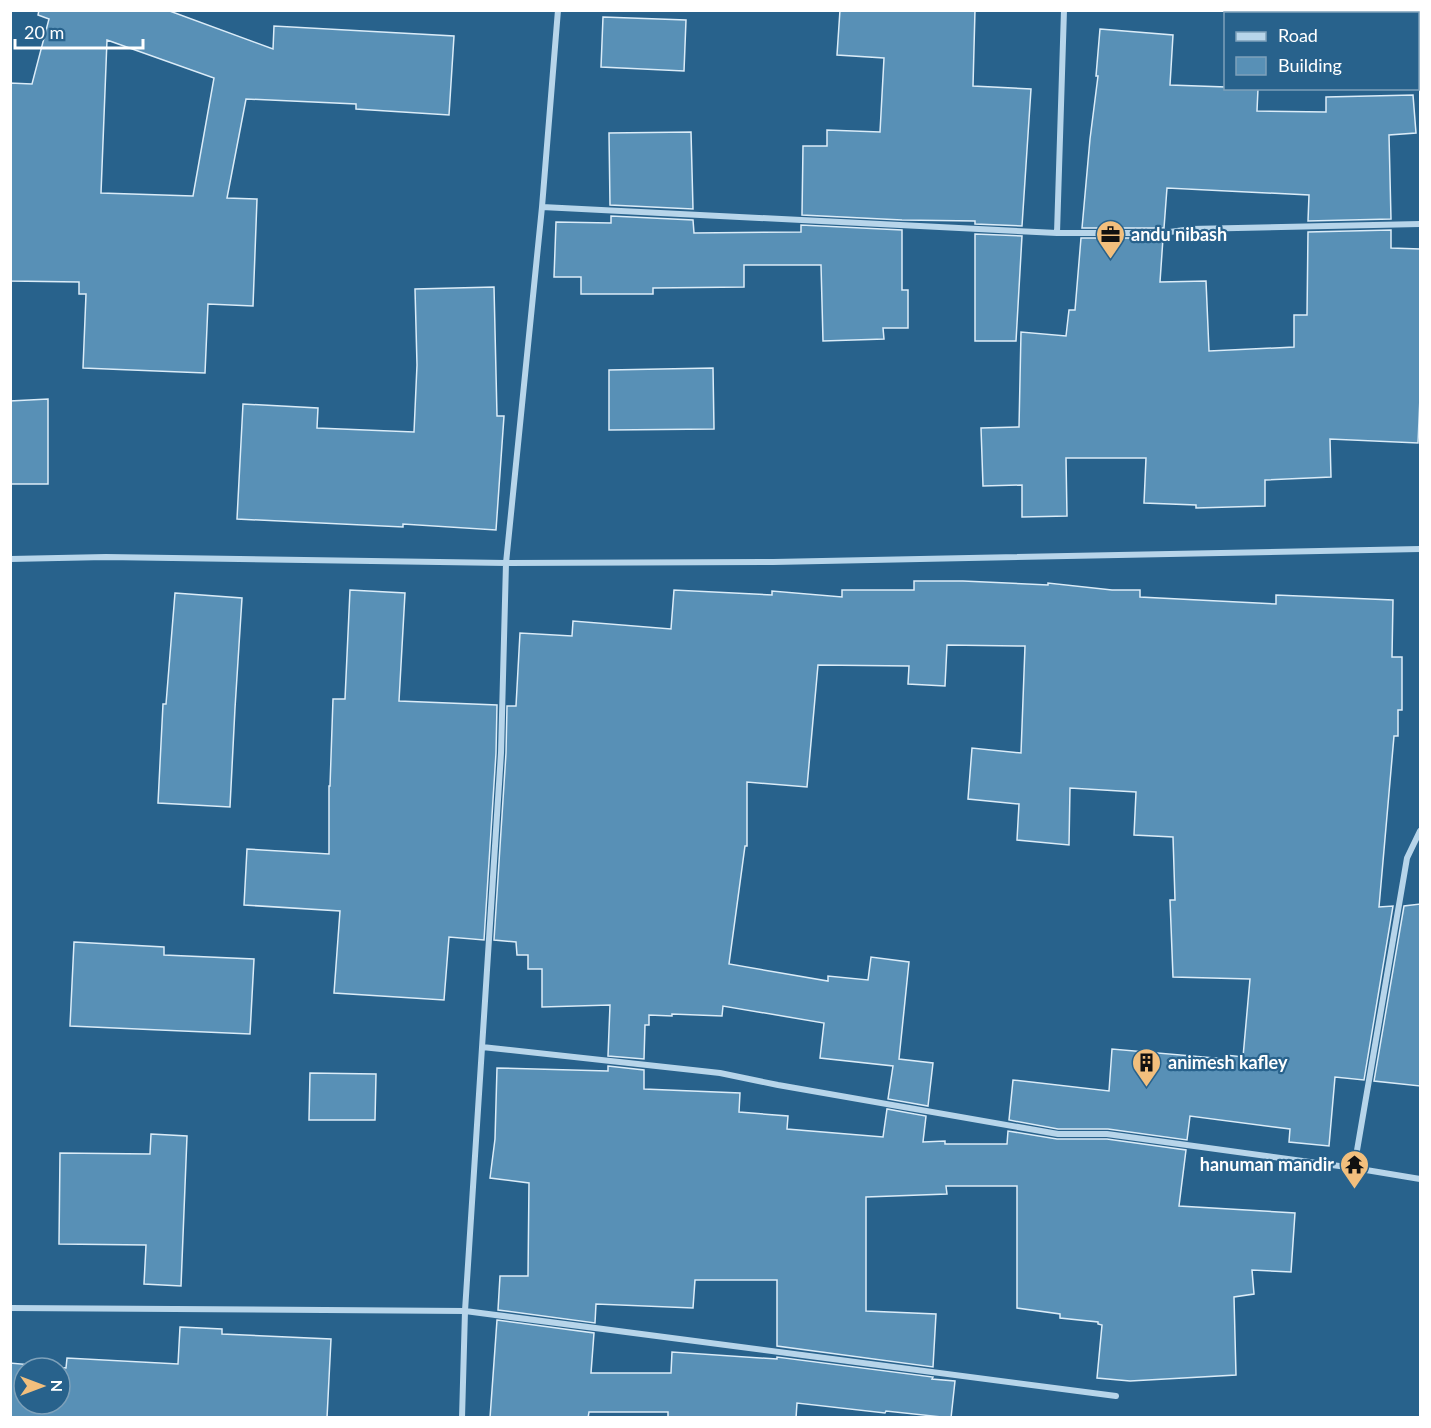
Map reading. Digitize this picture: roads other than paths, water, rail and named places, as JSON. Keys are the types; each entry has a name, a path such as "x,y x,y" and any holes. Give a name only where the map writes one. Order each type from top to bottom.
{"street":[{"path":"462,1418 465,1311 501,753 506,563 542,207 558,10"},
{"path":"1057,232 1064,10"},
{"path":"542,207 1057,232 1163,233 1191,229 1420,225"},
{"path":"10,559 106,557 506,563 773,562 1420,549"},
{"path":"1354,1168 1407,858 1420,831"},
{"path":"482,1047 720,1073 1058,1134 1107,1134 1420,1179"},
{"path":"10,1308 465,1311 1116,1396"}],"place":[{"name":"andu nibash","path":"1110,260"},
{"name":"animesh kafley","path":"1147,1088"},
{"name":"hanuman mandir","path":"1355,1190"}]}
